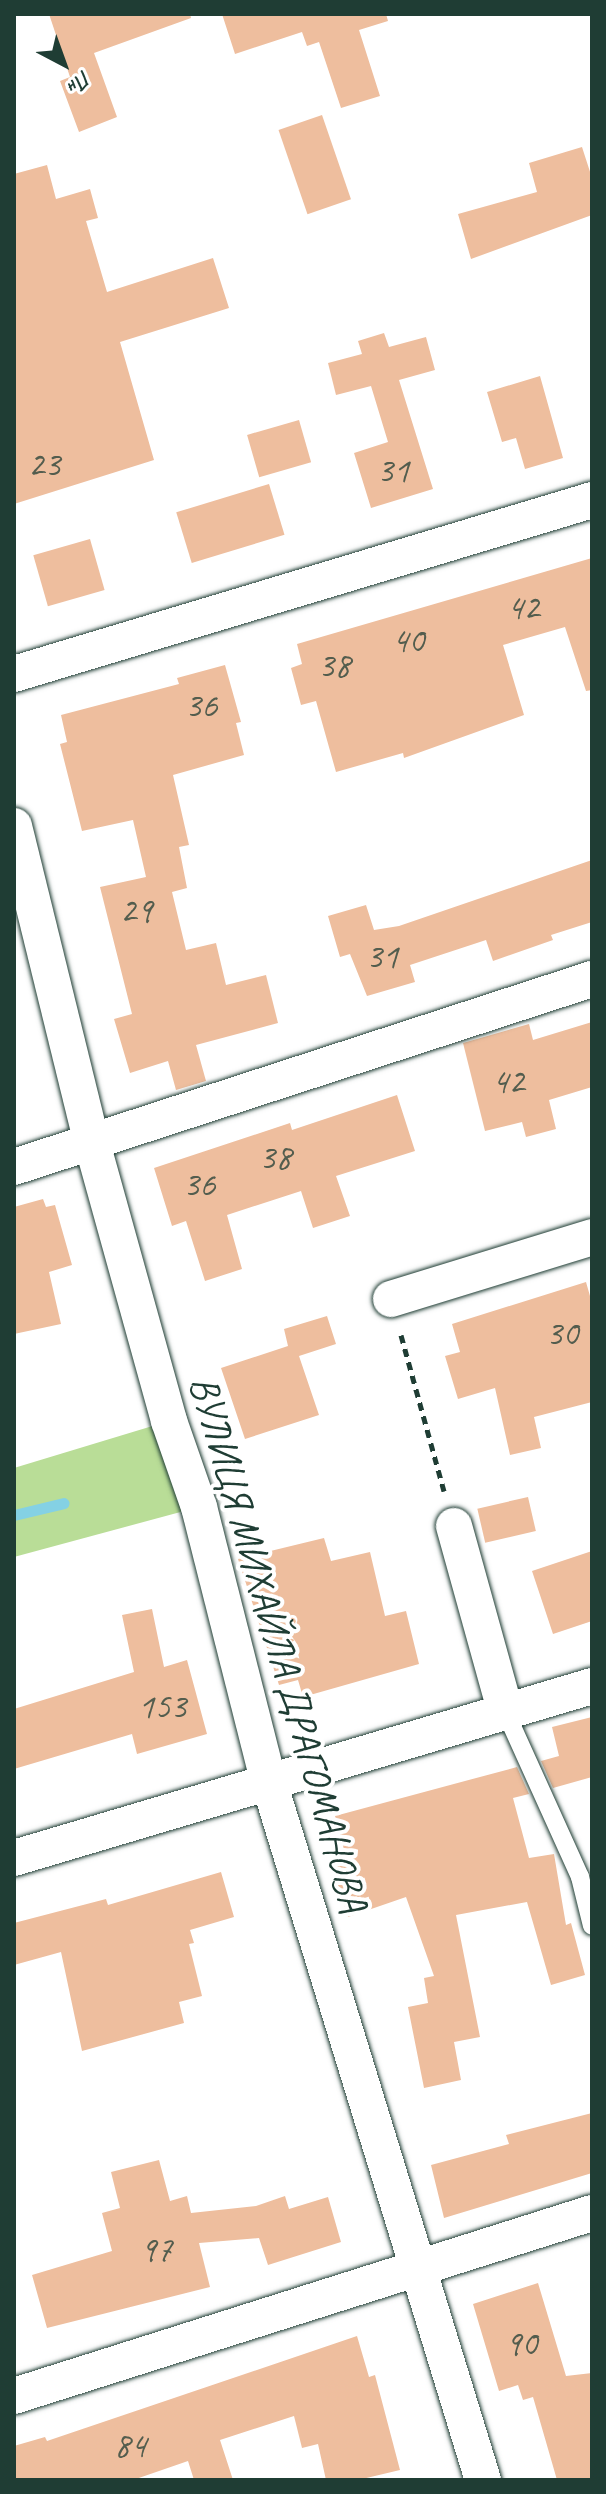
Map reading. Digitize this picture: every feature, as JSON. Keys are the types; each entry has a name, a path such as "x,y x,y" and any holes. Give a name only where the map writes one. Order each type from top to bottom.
{"street":[{"path":"14,674 592,500"},
{"name":"ВУЛИЦЯ МИХАЙЛА ДРАГОМАНОВА","path":"14,826 92,1143 169,1421 199,1507 268,1779 483,2480"},
{"path":"14,1167 592,979"},
{"path":"391,1299 592,1237"},
{"path":"454,1526 506,1713"},
{"path":"14,1858 268,1779 592,1686"},
{"path":"14,2396 592,2213"}],"lane":[{"path":"506,1713 580,1877 592,1926"}],"path":[{"path":"391,1299 454,1526"}],"green space":[{"path":"169,1421 199,1507 14,1557 14,1468"}],"building":[{"path":"49,14 190,14 191,18 94,53 117,117 79,132 60,81 70,77"},
{"path":"222,14 386,14 388,21 359,30 380,96 341,108 319,42 307,46 302,32 235,54"},
{"path":"322,115 351,199 307,214 279,130"},
{"path":"582,147 592,178 592,215 471,259 458,214 537,192 529,163"},
{"path":"47,165 56,199 90,189 98,218 86,221 107,292 213,258 229,308 120,342 154,460 14,504 14,174"},
{"path":"384,333 389,347 426,337 435,370 399,380 433,489 371,508 354,453 388,442 371,386 336,395 328,363 362,354 358,341"},
{"path":"540,376 563,458 525,469 516,438 502,442 487,392"},
{"path":"299,420 311,462 259,477 247,435"},
{"path":"269,484 284,535 192,563 176,512"},
{"path":"90,539 105,590 48,606 33,555"},
{"path":"592,558 592,690 586,691 565,627 503,645 524,715 404,758 403,753 336,772 316,701 301,705 291,668 302,664 297,644"},
{"path":"225,665 241,722 236,723 244,755 173,775 189,845 179,847 187,888 172,892 186,950 216,943 226,985 266,975 278,1023 196,1045 206,1081 176,1090 168,1061 130,1073 114,1019 132,1014 100,887 146,877 133,820 82,831 60,744 67,742 61,715 179,684 177,678"},
{"path":"592,860 592,922 551,935 553,940 493,961 486,940 410,965 415,982 367,996 350,954 340,957 328,916 366,905 374,930 399,926"},
{"path":"592,1022 592,1087 549,1100 556,1129 526,1137 522,1122 485,1131 463,1043 529,1024 533,1040"},
{"path":"397,1095 415,1151 336,1176 350,1216 313,1228 301,1191 227,1215 242,1269 205,1281 186,1221 172,1226 154,1168 290,1123 292,1130"},
{"path":"43,1199 46,1207 55,1205 72,1265 49,1272 61,1324 14,1334 14,1207"},
{"path":"586,1282 592,1303 592,1402 534,1417 541,1448 510,1455 495,1388 458,1399 445,1356 460,1352 452,1324"},
{"path":"327,1316 336,1344 299,1356 319,1415 245,1439 221,1368 288,1346 284,1329"},
{"path":"528,1497 536,1531 485,1543 477,1509"},
{"path":"324,1538 331,1561 370,1552 385,1616 406,1611 419,1664 303,1697 298,1680 279,1685 238,1559"},
{"path":"592,1551 592,1621 553,1634 532,1571"},
{"path":"152,1609 164,1667 187,1660 207,1734 137,1754 132,1734 14,1769 14,1709 134,1672 122,1615"},
{"path":"592,1717 592,1777 553,1788 541,1761 559,1756 552,1727"},
{"path":"517,1767 529,1794 513,1798 529,1858 554,1854 566,1925 571,1923 585,1975 551,1985 527,1902 456,1915 480,2037 454,2042 461,2080 424,2088 408,2007 428,2003 424,1978 434,1976 406,1897 348,1917 329,1862 346,1857 335,1816"},
{"path":"221,1872 234,1917 190,1930 194,1943 189,1944 202,1996 179,2002 184,2023 82,2051 61,1952 14,1965 14,1923 106,1899 108,1905"},
{"path":"592,2113 592,2173 444,2218 431,2165 509,2144 506,2135"},
{"path":"159,2160 170,2201 187,2196 191,2213 256,2206 285,2196 289,2209 328,2197 341,2242 268,2265 259,2238 199,2243 210,2287 47,2328 32,2275 112,2251 102,2213 120,2208 111,2172"},
{"path":"538,2283 566,2376 592,2373 592,2480 557,2480 533,2397 523,2400 518,2385 499,2391 473,2304"},
{"path":"357,2336 369,2377 375,2375 400,2470 358,2480 326,2480 318,2444 302,2448 294,2416 220,2440 233,2480 194,2480 188,2461 133,2480 14,2480 14,2446 45,2437 47,2441"}],"waterway":[{"path":"14,1515 64,1503"}]}
